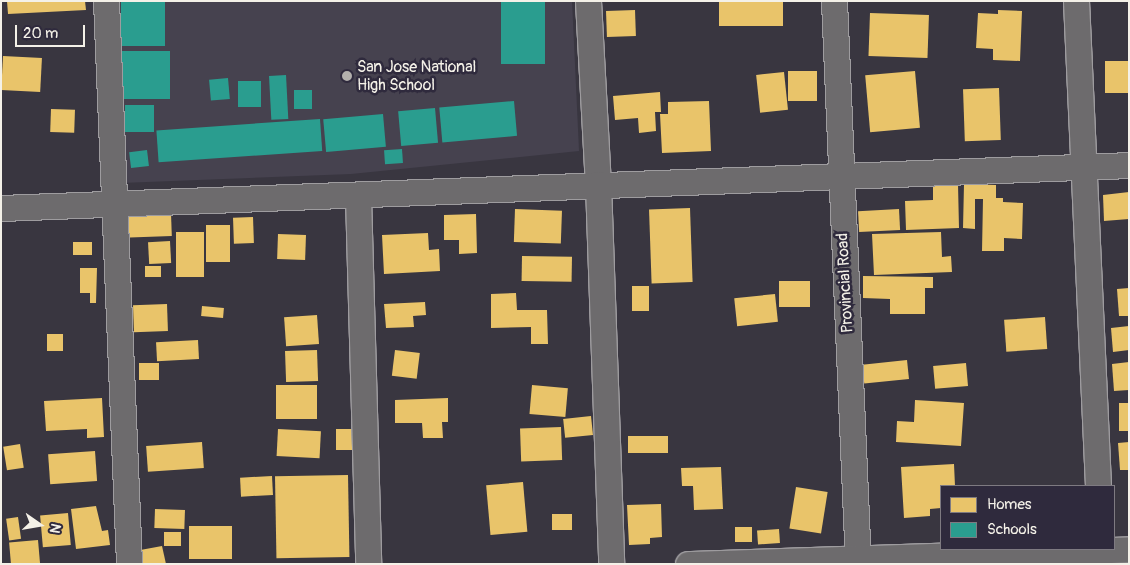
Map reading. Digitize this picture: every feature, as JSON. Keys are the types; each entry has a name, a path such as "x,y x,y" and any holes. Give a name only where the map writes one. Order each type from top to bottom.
{"street":[{"path":"106,1 129,564"},
{"path":"588,1 598,184 611,564"},
{"name":"Provincial Road","path":"834,1 858,561"},
{"path":"1076,1 1098,485"},
{"path":"1,208 113,202 358,196 598,184 1129,165"},
{"path":"358,196 368,564"},
{"path":"688,564 1101,555 1129,549"}],"shaded area":[{"name":"San Jose National High School","path":"117,1 572,1 579,151 351,174 121,183"}],"building: Homes":[{"path":"7,1 85,1 86,10 8,14"},
{"path":"719,1 783,1 783,26 719,26"},
{"path":"635,10 636,36 607,37 606,11"},
{"path":"998,10 1022,11 1020,61 993,60 993,49 976,48 978,13 998,14"},
{"path":"870,13 929,15 927,58 868,56"},
{"path":"3,56 42,58 40,92 1,90"},
{"path":"1105,61 1129,61 1129,93 1105,93"},
{"path":"788,71 817,71 817,101 788,101"},
{"path":"915,71 920,128 870,132 865,75"},
{"path":"784,72 788,110 760,113 756,75"},
{"path":"999,88 1001,140 965,141 963,89"},
{"path":"660,92 661,112 655,112 656,131 639,133 638,118 615,120 613,96"},
{"path":"709,101 711,151 662,153 660,114 668,114 668,102"},
{"path":"51,109 75,110 74,133 50,132"},
{"path":"958,184 959,228 906,230 905,201 933,200 933,185"},
{"path":"964,184 996,185 996,198 1003,198 1003,202 1023,203 1022,239 1004,238 1004,251 982,251 983,199 975,199 975,229 963,228"},
{"path":"1129,192 1129,219 1104,221 1103,195"},
{"path":"690,208 693,282 652,283 649,209"},
{"path":"515,209 562,211 561,244 514,242"},
{"path":"899,209 900,230 859,232 858,211"},
{"path":"171,213 172,236 123,238 122,215"},
{"path":"476,214 477,253 459,254 459,240 444,240 444,215"},
{"path":"253,217 254,243 234,244 233,218"},
{"path":"206,225 230,225 230,262 206,262"},
{"path":"176,232 204,232 204,277 176,277"},
{"path":"941,232 942,257 951,256 952,272 874,275 872,234"},
{"path":"428,233 429,250 439,249 440,271 384,274 382,235"},
{"path":"278,234 306,235 305,260 277,259"},
{"path":"170,241 171,263 149,264 148,242"},
{"path":"73,242 92,242 92,255 73,255"},
{"path":"522,256 572,257 572,282 522,281"},
{"path":"145,266 161,266 161,277 145,277"},
{"path":"80,268 97,268 96,303 90,303 90,293 80,293"},
{"path":"863,276 933,277 933,288 925,288 925,314 890,314 890,299 863,298"},
{"path":"779,281 810,281 810,307 779,307"},
{"path":"632,286 649,286 649,311 632,311"},
{"path":"1129,288 1129,316 1119,316 1117,289"},
{"path":"516,293 517,310 547,310 548,344 531,344 531,327 491,328 491,294"},
{"path":"775,294 778,322 737,326 734,298"},
{"path":"425,302 426,315 413,316 414,327 386,328 384,304"},
{"path":"167,304 168,331 134,332 133,305"},
{"path":"202,306 224,308 223,318 201,316"},
{"path":"317,315 319,344 286,346 284,317"},
{"path":"1045,317 1047,349 1006,352 1004,320"},
{"path":"1129,326 1129,350 1113,352 1111,328"},
{"path":"47,334 63,334 63,351 47,351"},
{"path":"198,340 199,359 157,361 156,342"},
{"path":"317,350 318,381 286,382 285,351"},
{"path":"395,350 420,353 417,379 392,376"},
{"path":"907,360 909,379 864,384 862,365"},
{"path":"1129,362 1129,390 1114,391 1112,364"},
{"path":"139,363 159,363 159,380 139,380"},
{"path":"966,363 968,386 935,389 933,366"},
{"path":"276,385 317,385 317,419 276,419"},
{"path":"532,385 568,388 565,417 529,414"},
{"path":"102,398 104,437 87,438 87,429 46,431 44,401"},
{"path":"448,398 448,422 442,422 443,438 423,438 422,423 395,423 395,400"},
{"path":"915,400 964,403 961,446 896,442 897,421 914,422"},
{"path":"1119,403 1129,403 1129,431 1119,431"},
{"path":"591,416 593,435 565,438 563,419"},
{"path":"561,427 562,460 521,461 520,428"},
{"path":"278,429 321,431 320,458 277,456"},
{"path":"336,429 355,429 355,450 336,450"},
{"path":"628,436 668,436 668,453 628,453"},
{"path":"202,442 204,468 148,472 146,446"},
{"path":"1129,442 1129,470 1120,470 1118,443"},
{"path":"20,444 24,468 7,470 3,447"},
{"path":"95,451 97,481 50,484 48,454"},
{"path":"954,464 955,485 940,485 940,508 930,509 930,516 904,518 901,467"},
{"path":"721,467 723,509 694,510 693,486 682,486 681,468"},
{"path":"348,475 349,557 276,558 275,476"},
{"path":"272,476 273,495 241,497 240,478"},
{"path":"523,482 527,532 490,535 486,485"},
{"path":"796,487 828,492 821,533 789,528"},
{"path":"661,504 662,537 650,538 650,544 629,545 627,505"},
{"path":"96,506 102,531 108,530 110,545 76,549 71,509"},
{"path":"155,509 185,510 184,529 154,528"},
{"path":"68,513 71,545 43,547 40,515"},
{"path":"552,514 572,514 572,530 552,530"},
{"path":"18,517 21,539 9,540 6,519"},
{"path":"189,526 232,526 232,559 189,559"},
{"path":"735,527 752,527 752,542 735,542"},
{"path":"779,529 780,543 758,545 757,531"},
{"path":"164,532 181,532 181,546 164,546"},
{"path":"38,540 40,563 11,564 9,543"},
{"path":"162,546 166,564 137,564 135,551"}],"building: Schools":[{"path":"121,1 165,1 165,46 121,46"},
{"path":"501,1 545,1 545,64 501,64"},
{"path":"119,51 170,51 170,99 119,99"},
{"path":"286,75 288,119 271,120 269,76"},
{"path":"228,78 230,99 211,101 209,80"},
{"path":"238,81 261,81 261,107 238,107"},
{"path":"294,90 312,90 312,109 294,109"},
{"path":"514,101 517,136 442,142 439,108"},
{"path":"125,105 154,105 154,132 125,132"},
{"path":"435,108 438,143 401,146 398,111"},
{"path":"383,114 386,147 326,152 323,119"},
{"path":"320,119 322,151 159,162 156,130"},
{"path":"402,149 403,163 385,164 384,150"},
{"path":"147,150 149,166 131,168 129,152"}],"place":[{"name":"San Jose National High School","path":"347,76"}]}
